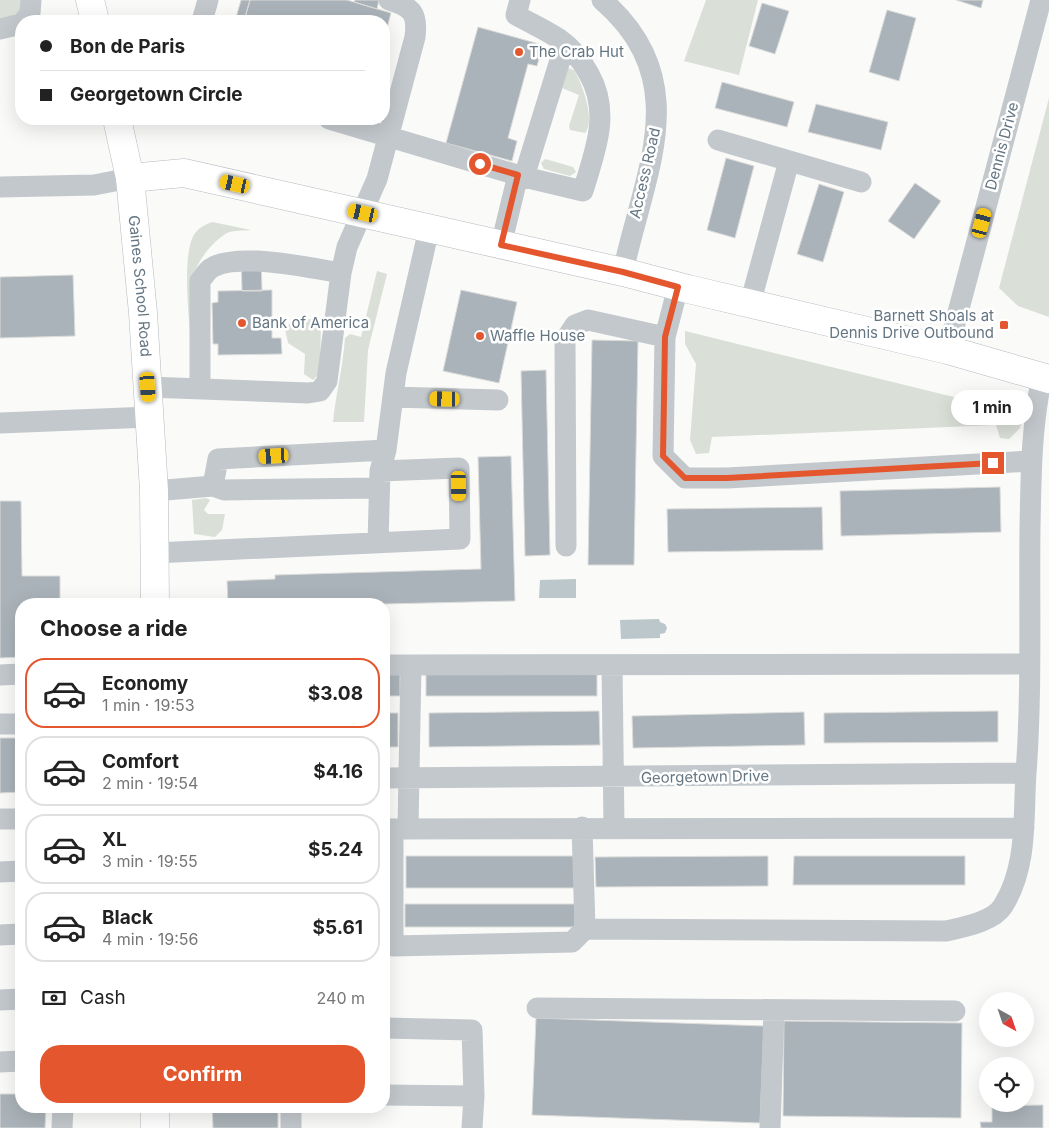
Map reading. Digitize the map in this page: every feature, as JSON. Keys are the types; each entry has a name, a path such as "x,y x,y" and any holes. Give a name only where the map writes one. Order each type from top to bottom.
{"main road":[{"path":"90,0 94,15"},
{"name":"Gaines School Road","path":"118,125 130,178 148,387 154,491 155,598"},
{"path":"130,178 184,173 623,272 678,287 948,350 1046,378"},
{"path":"155,1113 155,1128"}],"street":[{"path":"28,15 31,0"},
{"path":"204,15 208,0"},
{"path":"148,387 308,393 320,391 327,381 341,273 347,247 376,179 415,38 417,22 414,14 407,6 389,0"},
{"path":"348,125 521,176 583,191 598,143 602,115 594,83 575,53 565,44 516,15 520,0"},
{"name":"Access Road","path":"603,0 625,22 638,41 652,75 658,107 654,147 623,272"},
{"name":"Dennis Drive","path":"948,350 1041,0"},
{"path":"0,30 15,26"},
{"path":"501,245 521,176 565,44"},
{"path":"718,140 861,182"},
{"path":"750,304 789,161"},
{"path":"0,187 94,185 130,178"},
{"path":"378,542 380,480 396,373 429,229"},
{"path":"200,389 200,281 210,269 229,262 272,262 341,273"},
{"path":"678,287 665,337 663,456 685,478 727,478 1031,461"},
{"path":"566,546 565,340 576,325 588,320 665,337"},
{"path":"390,946 572,942 585,929 946,931 979,924 1003,908 1019,871 1024,828 1030,733 1031,461 1034,412 1046,378"},
{"path":"393,397 498,400"},
{"path":"0,423 150,418"},
{"path":"213,486 218,459 386,450"},
{"path":"154,491 213,486 224,490 380,480 459,468 460,539 154,553"},
{"path":"390,665 1029,664"},
{"path":"390,913 395,829 410,778 411,665"},
{"path":"612,665 614,827"},
{"path":"0,675 15,674"},
{"path":"0,724 15,724"},
{"name":"Georgetown Drive","path":"390,778 614,778 1026,773"},
{"path":"0,819 15,819"},
{"path":"395,829 582,827 1024,828"},
{"path":"582,827 585,929"},
{"path":"0,872 15,871"},
{"path":"0,935 15,934"},
{"path":"0,1000 15,999"},
{"path":"538,1008 956,1011"},
{"path":"770,1128 774,1010"},
{"path":"390,1028 472,1030 474,1096 472,1128"},
{"path":"0,1062 15,1061"},
{"path":"390,1095 474,1096"},
{"path":"62,1128 63,1113"},
{"path":"291,1113 291,1128"}],"shaded area":[{"path":"0,0 21,0 25,10 0,23"},
{"path":"706,0 758,0 739,75 684,61"},
{"path":"568,68 574,70 587,102 589,120 585,133 570,130 569,126 579,95 562,88"},
{"path":"1049,98 1049,317 1018,306 999,288"},
{"path":"545,159 573,167 576,172 570,176 544,169 541,163"},
{"path":"212,222 251,230 235,231 221,237 202,258 195,271 193,277 192,352 187,289 188,255 191,241 196,232"},
{"path":"377,271 387,274 368,350 364,422 333,422 345,338 350,334 361,337"},
{"path":"318,318 321,320 320,373 313,380 304,374 305,354 288,343 285,329 291,322"},
{"path":"685,331 1023,414 1020,428 1009,439 1000,438 996,425 712,437 709,453 696,454 690,440 696,364 685,344"},
{"path":"206,498 210,500 204,510 208,514 225,514 222,530 215,537 194,534 192,500"},
{"path":"576,579 576,598 539,598 540,580"},
{"path":"659,619 667,628 665,633 660,634 660,638 621,639 620,620"}],"building":[{"path":"241,0 250,0 246,15 237,15"},
{"path":"250,0 347,0 391,13 390,17 390,15 246,15"},
{"path":"355,0 379,0 377,9 354,2"},
{"path":"956,0 983,0 981,8"},
{"path":"762,3 789,11 775,54 749,46"},
{"path":"887,10 916,18 899,81 869,72"},
{"path":"478,27 543,45 537,66 528,64 508,138 517,141 512,161 446,143"},
{"path":"722,82 794,102 787,127 715,108"},
{"path":"816,104 888,122 881,150 808,132"},
{"path":"726,158 754,166 735,238 707,230"},
{"path":"915,183 941,201 914,239 888,221"},
{"path":"819,184 844,192 823,262 797,254"},
{"path":"261,251 262,291 242,291 241,252"},
{"path":"73,275 75,336 0,338 0,277"},
{"name":"Bank of America","path":"272,290 272,338 281,338 282,354 218,355 218,344 213,344 212,303 218,302 218,291"},
{"name":"Waffle House","path":"461,290 517,302 499,383 443,371"},
{"path":"592,340 638,341 634,565 588,565"},
{"path":"546,370 550,555 525,556 521,371"},
{"path":"511,456 515,601 390,604 390,598 228,598 227,581 275,579 275,575 481,569 478,457"},
{"path":"1000,487 1001,532 841,536 840,491"},
{"path":"0,501 21,501 22,576 60,576 60,598 15,598 15,657 0,658"},
{"path":"822,507 823,550 668,552 667,509"},
{"path":"597,672 597,696 426,696 426,673"},
{"path":"390,673 400,673 400,696 390,696"},
{"path":"599,711 600,745 429,747 429,713"},
{"path":"998,711 998,742 824,743 824,713"},
{"path":"804,712 805,745 633,748 632,716"},
{"path":"390,713 398,713 398,747 390,747"},
{"path":"0,738 15,738 15,792 0,793"},
{"path":"406,856 577,856 576,888 406,888"},
{"path":"768,856 768,886 596,887 595,857"},
{"path":"794,856 965,856 965,885 793,885"},
{"path":"405,904 575,904 575,927 405,927"},
{"path":"536,1018 764,1026 760,1123 532,1115"},
{"path":"784,1021 962,1023 961,1118 783,1116"},
{"path":"0,1094 15,1094 15,1113 46,1113 45,1128 0,1128"},
{"path":"1034,1105 1043,1105 1043,1128 981,1128 980,1122 992,1122 992,1112 1034,1112"},
{"path":"212,1113 278,1113 278,1128 213,1128"}],"place":[{"name":"The Crab Hut","path":"519,52"},
{"name":"Bank of America","path":"242,323"},
{"name":"Barnett Shoals at Dennis Drive Outbound","path":"1004,325"},
{"name":"Waffle House","path":"480,336"}],"route":[{"path":"480,164 518,175 501,245 623,272 678,287 665,337 663,456 685,478 727,478 993,463"}]}
